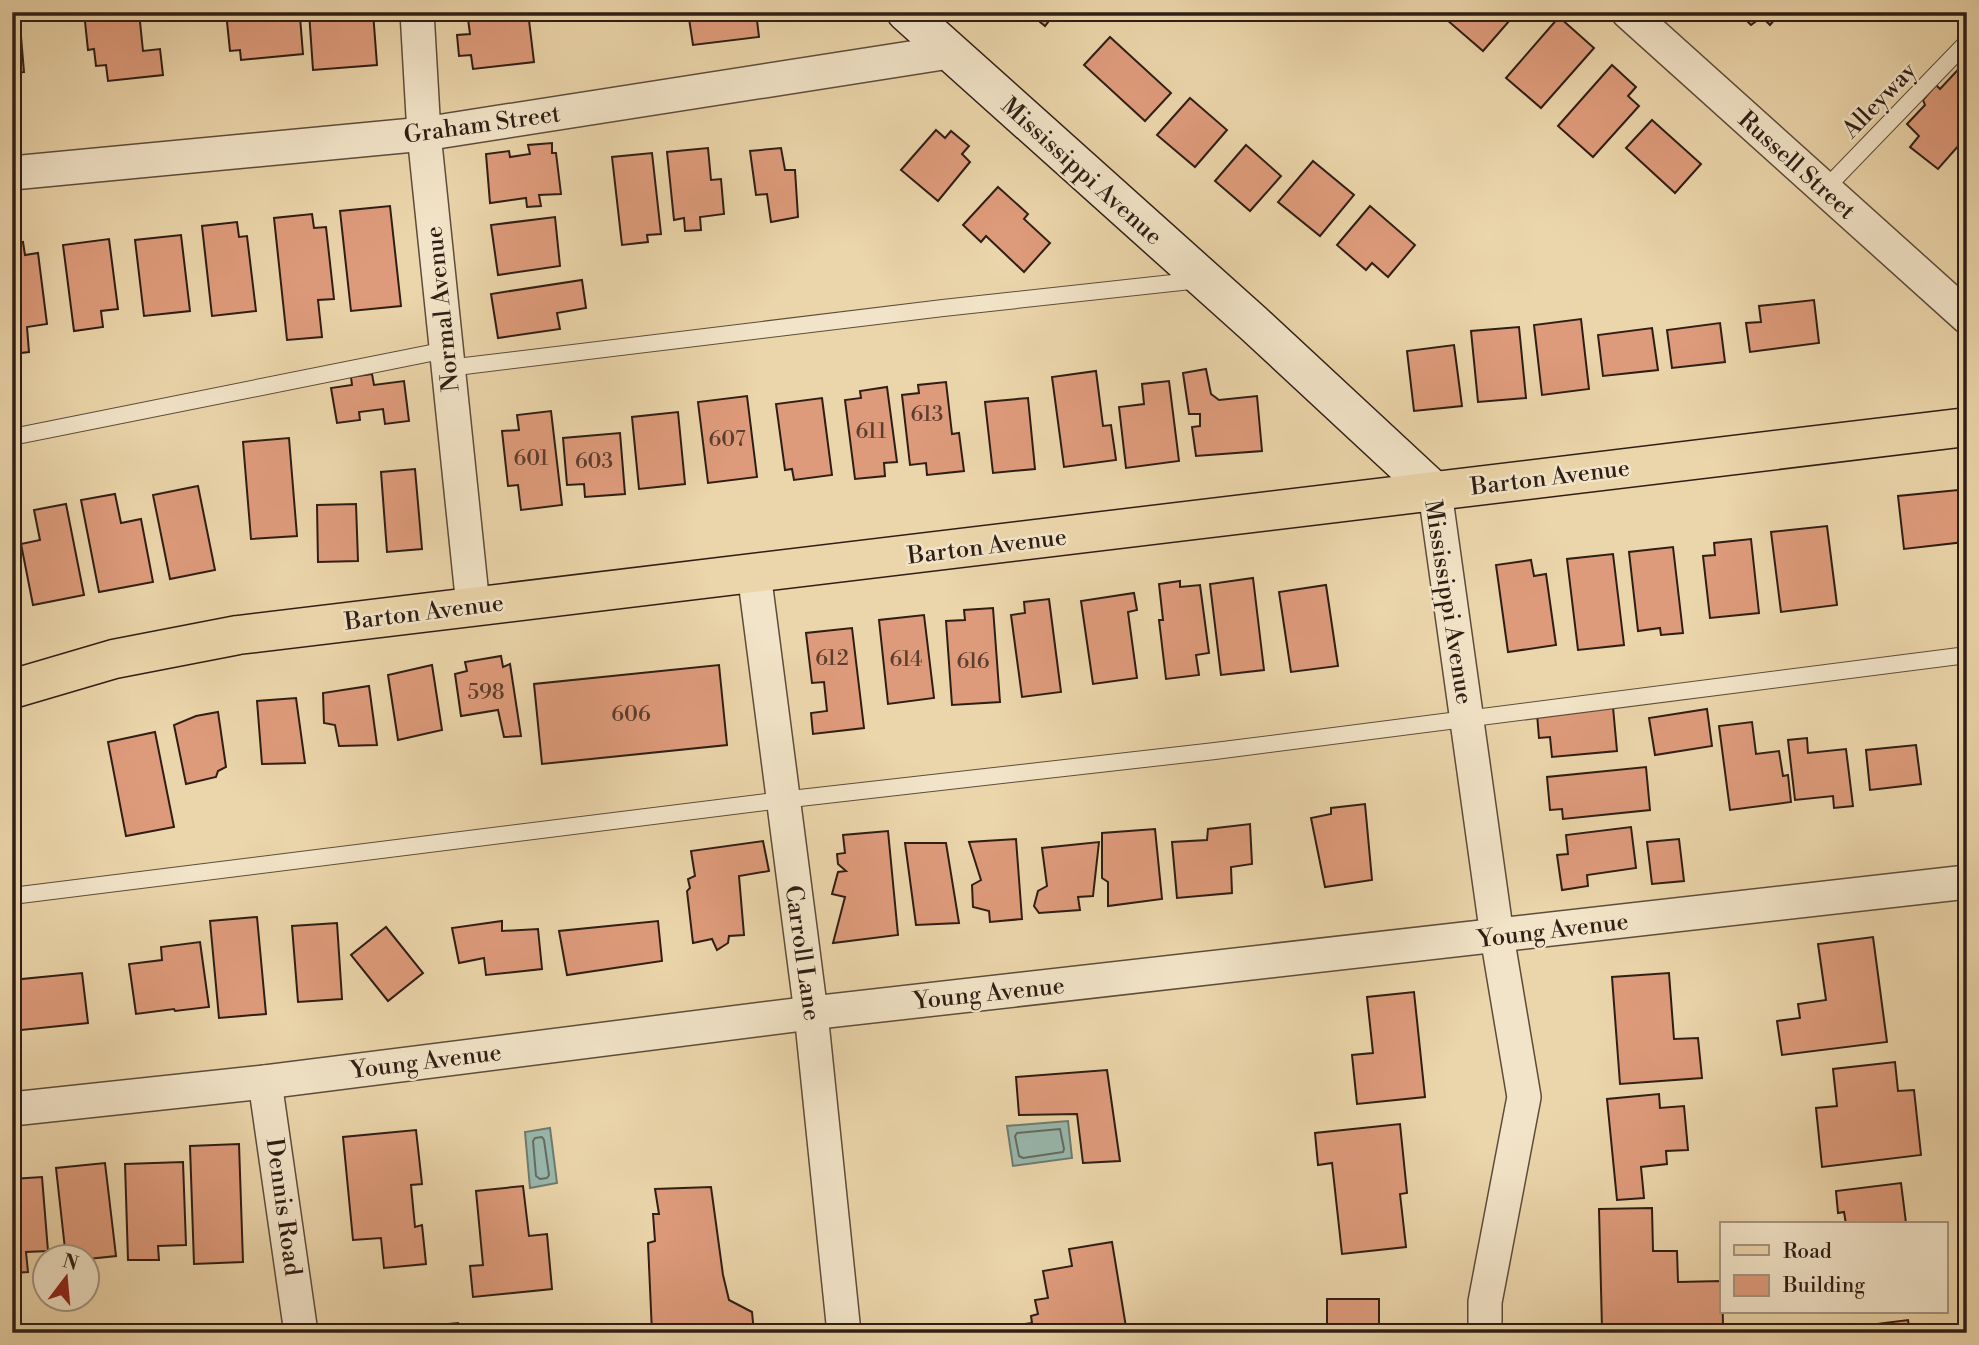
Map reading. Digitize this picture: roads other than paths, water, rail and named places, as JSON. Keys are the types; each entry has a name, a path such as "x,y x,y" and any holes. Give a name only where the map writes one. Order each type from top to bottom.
{"main road":[{"name":"Barton Avenue","path":"12,689 114,659 238,635 1967,427"}],"street":[{"name":"Normal Avenue","path":"417,12 424,134 473,606"},
{"name":"Mississippi Avenue","path":"906,12 1204,279 1435,492 1497,936 1524,1097 1485,1302 1485,1333"},
{"name":"Russell Street","path":"1628,12 1967,317"},
{"name":"Graham Street","path":"12,173 424,134 949,52"},
{"name":"Carroll Lane","path":"754,573 811,1013 844,1333"},
{"name":"Young Avenue","path":"12,1110 265,1082 811,1013 1967,882"},
{"name":"Dennis Road","path":"265,1082 301,1333"}],"lane":[{"name":"Alleyway","path":"1825,189 1967,42"},
{"path":"12,437 447,359 1204,279"},
{"path":"12,896 782,800 1215,751 1967,655"}],"water":[{"path":"1068,1121 1072,1158 1013,1166 1007,1126"},
{"path":"550,1128 557,1183 530,1188 525,1132"}]}
